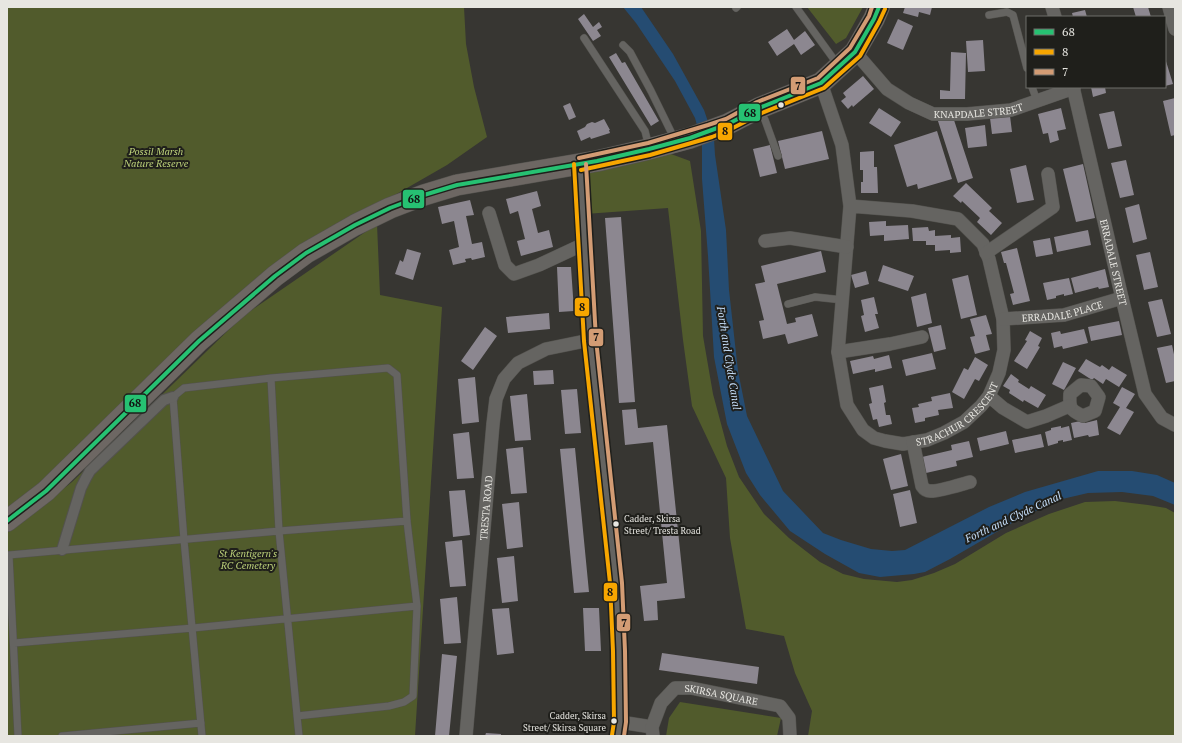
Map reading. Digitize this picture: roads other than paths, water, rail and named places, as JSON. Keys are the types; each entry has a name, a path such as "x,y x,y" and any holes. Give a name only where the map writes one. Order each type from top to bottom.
{"main road":[{"path":"7,521 46,491 199,341 275,276 306,253 355,225 390,208 424,195 457,185 580,164 649,149 683,140 728,124 759,108 821,83 855,52 874,19 879,7"}],"street":[{"path":"1169,7 1175,29"},
{"name":"KNAPDALE STREET","path":"855,52 888,89 909,103 933,114 967,114 1011,110 1070,88"},
{"name":"STRACHUR CRESCENT","path":"821,83 842,145 850,206 838,352 847,405 863,430 874,438 885,442 903,444 927,440 964,422 981,406 989,396 999,372 1004,350 1002,320 989,259 983,244 958,219 912,211 850,206"},
{"name":"ERRADALE STREET","path":"1073,88 1145,394 1162,418 1175,425"},
{"path":"580,164 590,340 616,583 619,650 619,729"},
{"path":"986,253 1053,207 1048,174"},
{"path":"489,213 505,265 514,274 539,265 584,244"},
{"path":"765,241 790,238 847,246"},
{"name":"ERRADALE PLACE","path":"1002,320 1064,315 1122,298"},
{"path":"838,352 890,344 922,337"},
{"name":"TRESTA ROAD","path":"466,736 496,399 504,379 518,364 546,349 590,340"},
{"path":"989,396 1004,408 1027,422 1069,406"},
{"path":"62,550 81,488 90,471 164,400 173,397"},
{"path":"913,442 922,486 924,489 927,491 933,491 970,482"},
{"name":"SKIRSA SQUARE","path":"619,729 653,731 660,703 675,688 691,688 780,706 789,718 790,736"}],"lane":[{"path":"796,7 839,66"},
{"path":"988,15 1006,12 1013,15 1026,64"},
{"path":"584,38 645,131 649,149"},
{"path":"623,45 630,52 652,91 683,140"},
{"path":"1032,88 1037,101"},
{"path":"759,108 778,156"},
{"path":"788,304 814,297 843,300"},
{"path":"202,736 184,540 173,397 184,388 271,378 388,368 397,375 407,521 417,606 413,696 404,702 389,706 297,716"},
{"path":"271,378 278,531 299,736"},
{"path":"18,736 10,555 407,521"},
{"path":"14,643 193,628 417,606"},
{"path":"62,736 201,723"}],"water":[{"name":"Forth and Clyde Canal","path":"623,7 641,7 673,54 704,110 714,139 726,230 729,290 738,371 747,416 783,491 823,533 871,549 892,551 905,550 989,507 1025,492 1098,471 1132,471 1157,475 1175,483 1175,505 1153,496 1122,492 1088,493 1058,500 1012,523 925,572 880,577 859,573 825,554 790,531 760,495 746,473 727,424 714,357 702,179 702,143 695,118 675,81 636,23"}],"place":[{"name":"Cadder, Skirsa Street/ Tresta Road","path":"616,524"},
{"name":"Cadder, Skirsa Street/ Skirsa Square","path":"614,721"}],"park label":[{"name":"Possil Marsh Nature Reserve","path":"156,156"},
{"name":"St Kentigern's RC Cemetery","path":"248,558"}]}
